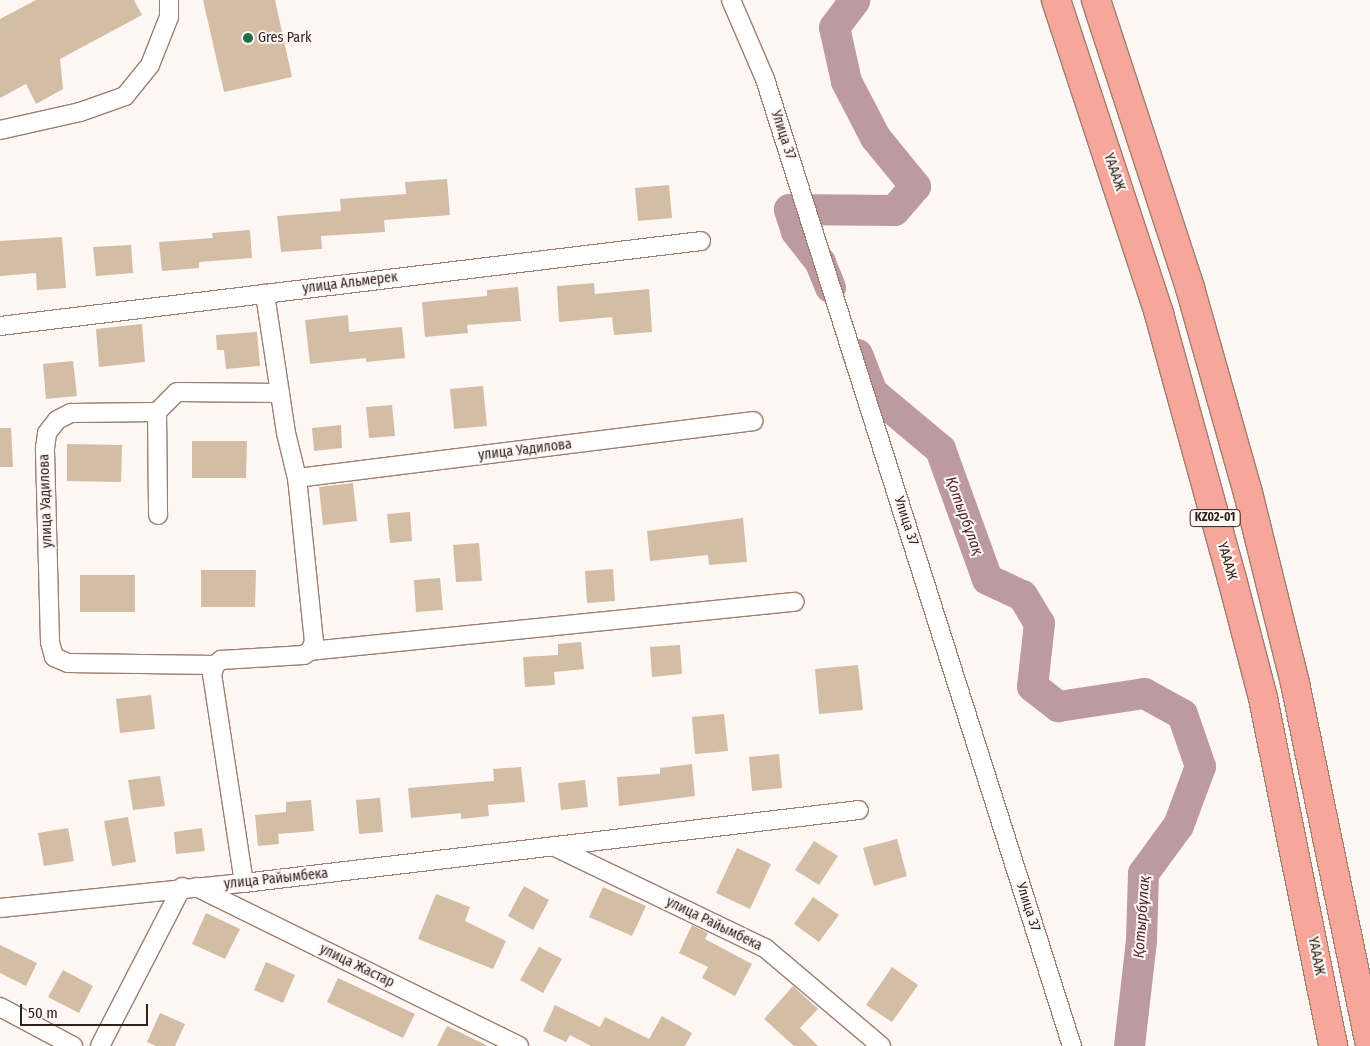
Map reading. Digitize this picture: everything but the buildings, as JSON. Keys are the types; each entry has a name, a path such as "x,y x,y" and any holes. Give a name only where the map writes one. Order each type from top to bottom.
{"highway":[{"name":"ҮАААЖ","path":"1056,0 1156,305 1232,579 1267,717 1333,1046"},
{"name":"KZ02-01","path":"1096,0 1190,288 1245,484 1295,683 1370,1045"}],"street":[{"path":"0,130 80,112 124,96 150,65 169,17 169,0"},
{"name":"Улица 37","path":"731,0 765,78 1072,1046"},
{"name":"улица Альмерек","path":"0,326 701,242"},
{"path":"265,294 280,393 296,478 314,642 310,651"},
{"path":"158,515 157,412 177,392 280,393"},
{"name":"улица Уадилова","path":"157,412 71,413 57,420 47,433 44,448 50,642 54,657 68,663 215,665"},
{"name":"улица Уадилова","path":"296,478 753,421"},
{"path":"244,883 212,675 215,665 222,660 295,656 310,651 794,602"},
{"name":"улица Райымбека","path":"0,908 189,887 244,883 859,810"},
{"name":"улица Райымбека","path":"552,846 765,948 882,1046"},
{"path":"100,1046 189,887"},
{"name":"улица Жастар","path":"189,887 519,1046"},
{"path":"0,1007 73,1046"}],"waterway":[{"name":"Қотырбұлақ","path":"830,287 820,262 796,231 789,209 894,210 915,186 875,137 846,81 834,27 854,0"},
{"name":"Қотырбұлақ","path":"857,354 872,392 940,449 987,579 1022,595 1039,623 1032,686 1058,706 1144,693 1182,714 1200,766 1178,825 1143,873 1141,940 1129,1046"}],"place":[{"name":"Gres Park","path":"248,38"}]}
